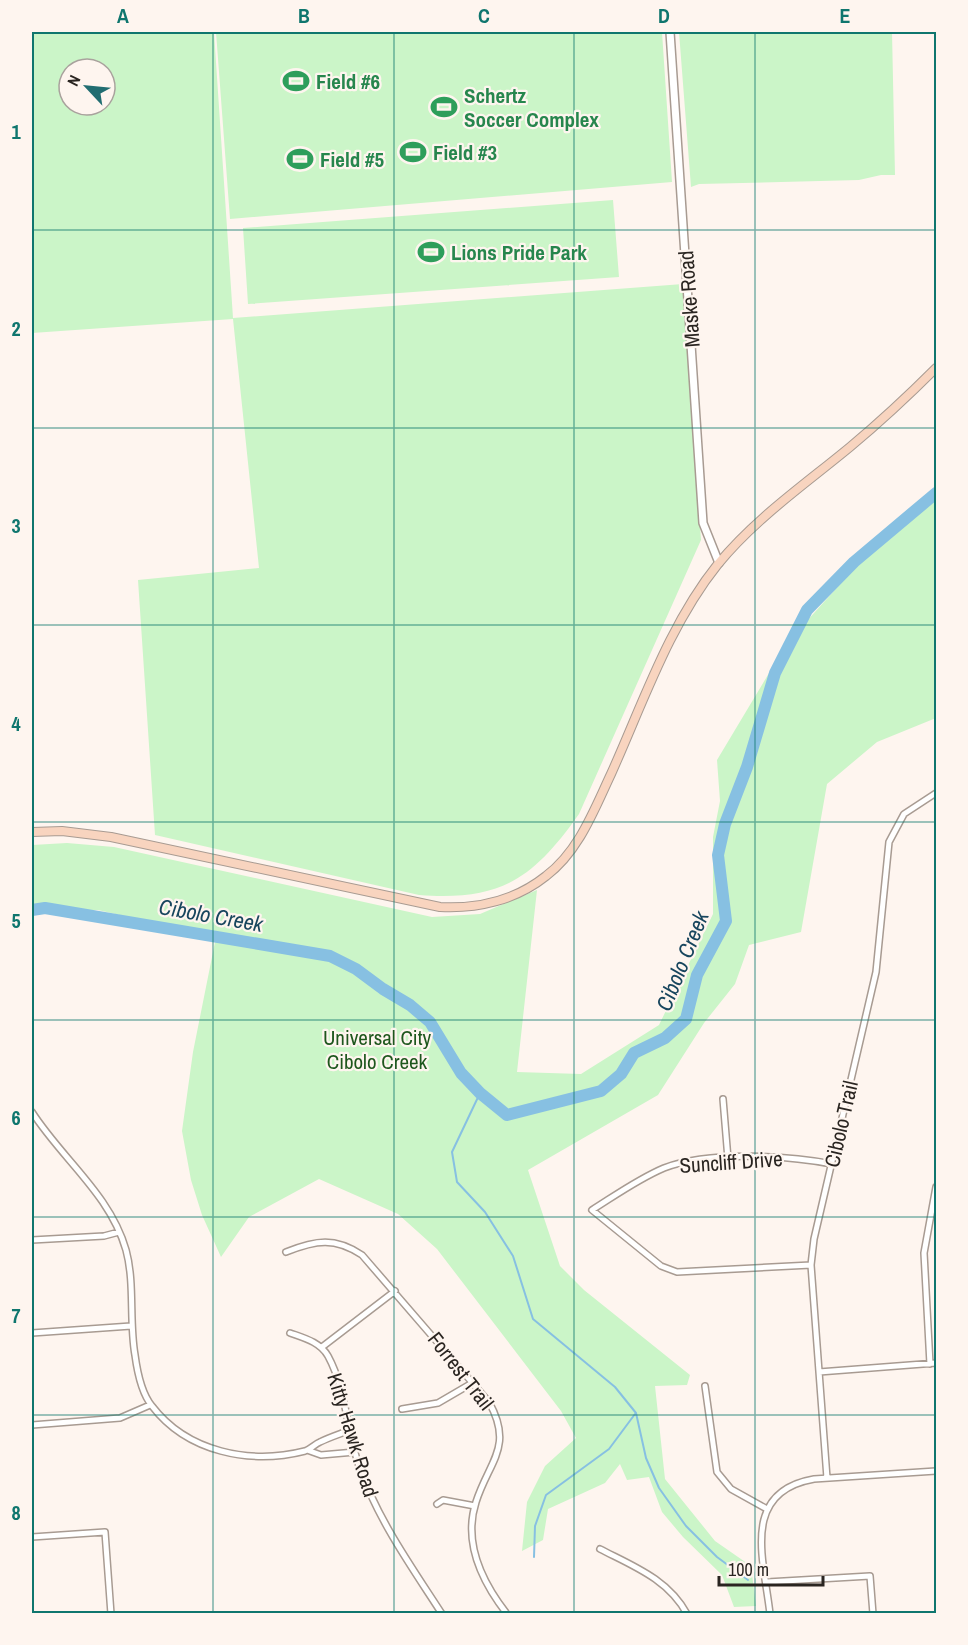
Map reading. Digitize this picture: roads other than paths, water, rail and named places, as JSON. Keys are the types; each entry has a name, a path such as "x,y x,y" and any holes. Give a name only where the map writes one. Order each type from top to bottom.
{"main road":[{"path":"32,832 62,831 111,837 440,907 473,907 511,896 546,877 577,843 596,808 673,634 694,596 719,563 768,512 849,448 936,368"}],"street":[{"name":"Maske Road","path":"670,32 703,523 719,563"},
{"name":"Cibolo Trail","path":"827,1478 811,1265 814,1239 876,972 889,842 904,814 936,793"},
{"path":"723,1099 728,1159"},
{"path":"32,1112 44,1132 97,1193 119,1233 126,1251 135,1357 150,1405 182,1434 198,1444 243,1456 280,1455 308,1450 319,1442 350,1430"},
{"name":"Suncliff Drive","path":"811,1265 677,1272 661,1266 592,1210 665,1168 698,1160 787,1157 832,1164"},
{"path":"819,1372 933,1363 924,1253 936,1187"},
{"path":"32,1240 119,1233"},
{"name":"Forrest Trail","path":"286,1252 300,1246 337,1242 362,1256 474,1382 496,1413 501,1439 497,1459 475,1506 473,1545 480,1571 507,1614"},
{"path":"322,1347 395,1291"},
{"path":"32,1333 131,1326"},
{"name":"Kitty Hawk Road","path":"290,1333 322,1347 334,1370 355,1452 381,1519 442,1614"},
{"path":"402,1409 438,1403 474,1382"},
{"path":"705,1386 717,1472 731,1489 767,1509"},
{"path":"32,1425 120,1418 150,1405"},
{"path":"308,1450 321,1455 355,1452"},
{"path":"770,1614 760,1527 767,1509 781,1493 802,1481 936,1471"},
{"path":"437,1504 443,1500 475,1506"},
{"path":"32,1537 105,1532 111,1614"},
{"path":"600,1549 663,1584 676,1597 687,1614"},
{"path":"767,1582 870,1576 873,1614"}],"waterway":[{"name":"Cibolo Creek","path":"32,910 45,908 330,956 356,969 410,1005 430,1022 461,1073 480,1093 507,1115 601,1091 621,1074 634,1053 665,1038 686,1019 697,975 726,921 718,855 725,824 747,767 775,673 807,610 854,562 936,493"},
{"path":"480,1093 452,1152 457,1182 485,1212 513,1256 533,1319 615,1387 636,1413 646,1458 659,1488 686,1526 717,1557 748,1580"},
{"path":"534,1557 535,1526 546,1495 609,1449 635,1414"}],"place":[{"name":"Field #6","path":"296,81"},
{"name":"Schertz Soccer Complex","path":"444,107"},
{"name":"Field #3","path":"413,152"},
{"name":"Field #5","path":"300,159"},
{"name":"Lions Pride Park","path":"431,252"}],"park label":[{"name":"Universal City Cibolo Creek","path":"377,1049"}]}
